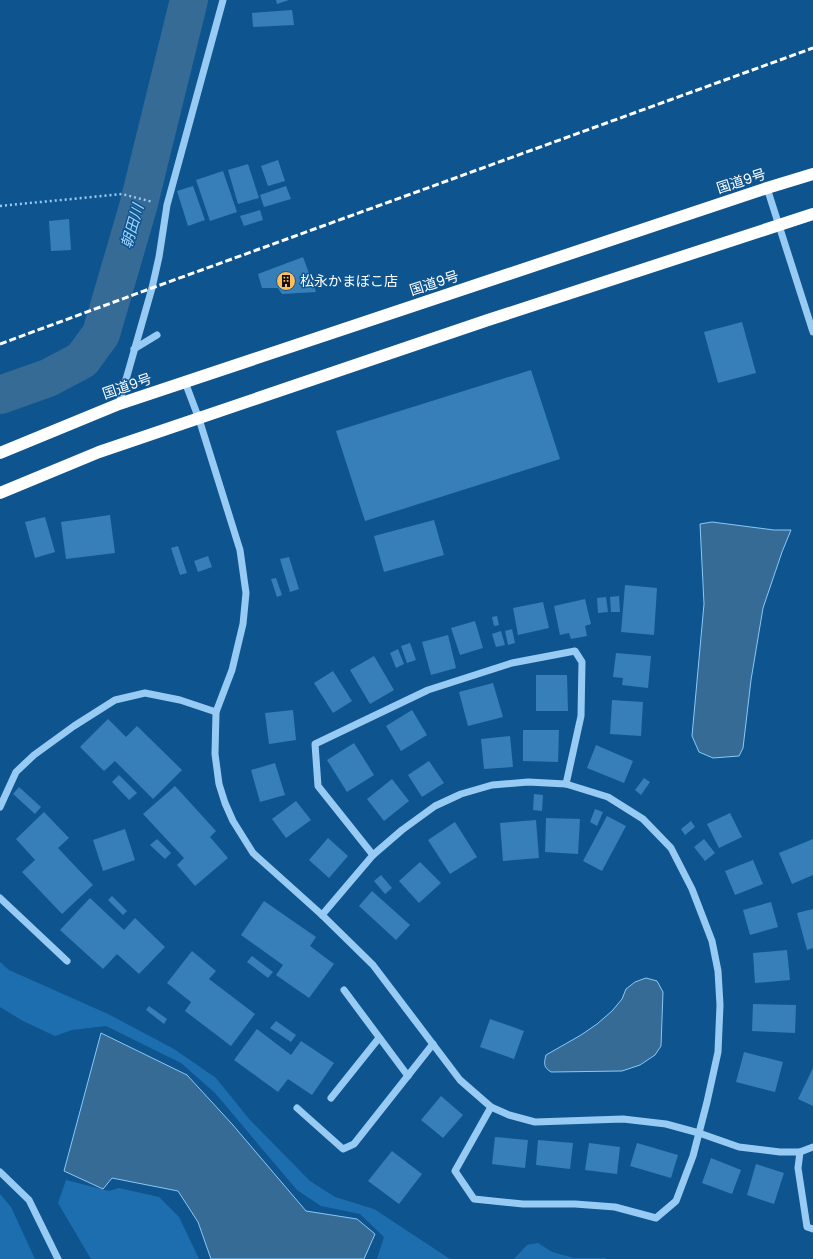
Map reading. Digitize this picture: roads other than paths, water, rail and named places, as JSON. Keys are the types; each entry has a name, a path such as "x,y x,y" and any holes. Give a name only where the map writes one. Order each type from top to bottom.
{"highway":[{"name":"国道9号","path":"0,453 119,404 813,174"},
{"path":"0,493 99,452 488,320 813,214"}],"street":[{"path":"119,404 152,288 159,257 167,205 223,0"},
{"path":"767,188 813,332"},
{"path":"134,349 157,335"},
{"path":"185,382 199,419 240,550 246,593 243,624 232,670 216,712 215,754 219,784 233,821 253,853 322,915 373,965 460,1080 491,1107 509,1115 535,1122 623,1119 666,1124 739,1146 780,1152 800,1152 813,1148"},
{"path":"374,856 318,786 315,744 428,690 512,663 575,651 582,662 581,716 566,784"},
{"path":"0,807 16,772 34,755 74,726 115,700 145,693 180,700 216,712"},
{"path":"322,915 374,856 402,830 435,806 461,794 492,785 528,782 566,784 608,797 643,819 671,848 692,889 712,941 718,971 720,1004 718,1052 693,1156 676,1201 656,1218 615,1207 575,1204 523,1204 474,1199 455,1171 491,1107"},
{"path":"0,898 67,961"},
{"path":"344,990 408,1076"},
{"path":"331,1098 379,1038"},
{"path":"297,1108 343,1149 354,1144 433,1044"},
{"path":"800,1152 798,1168 807,1227 813,1230"},
{"path":"0,1172 29,1200 58,1259"}],"waterway":[{"name":"朝田川","path":"0,395 48,378 82,360 101,334 138,207 189,0"}],"railway":[{"path":"0,344 813,48"}],"place":[{"name":"松永かまぼこ店","path":"286,281"}]}
